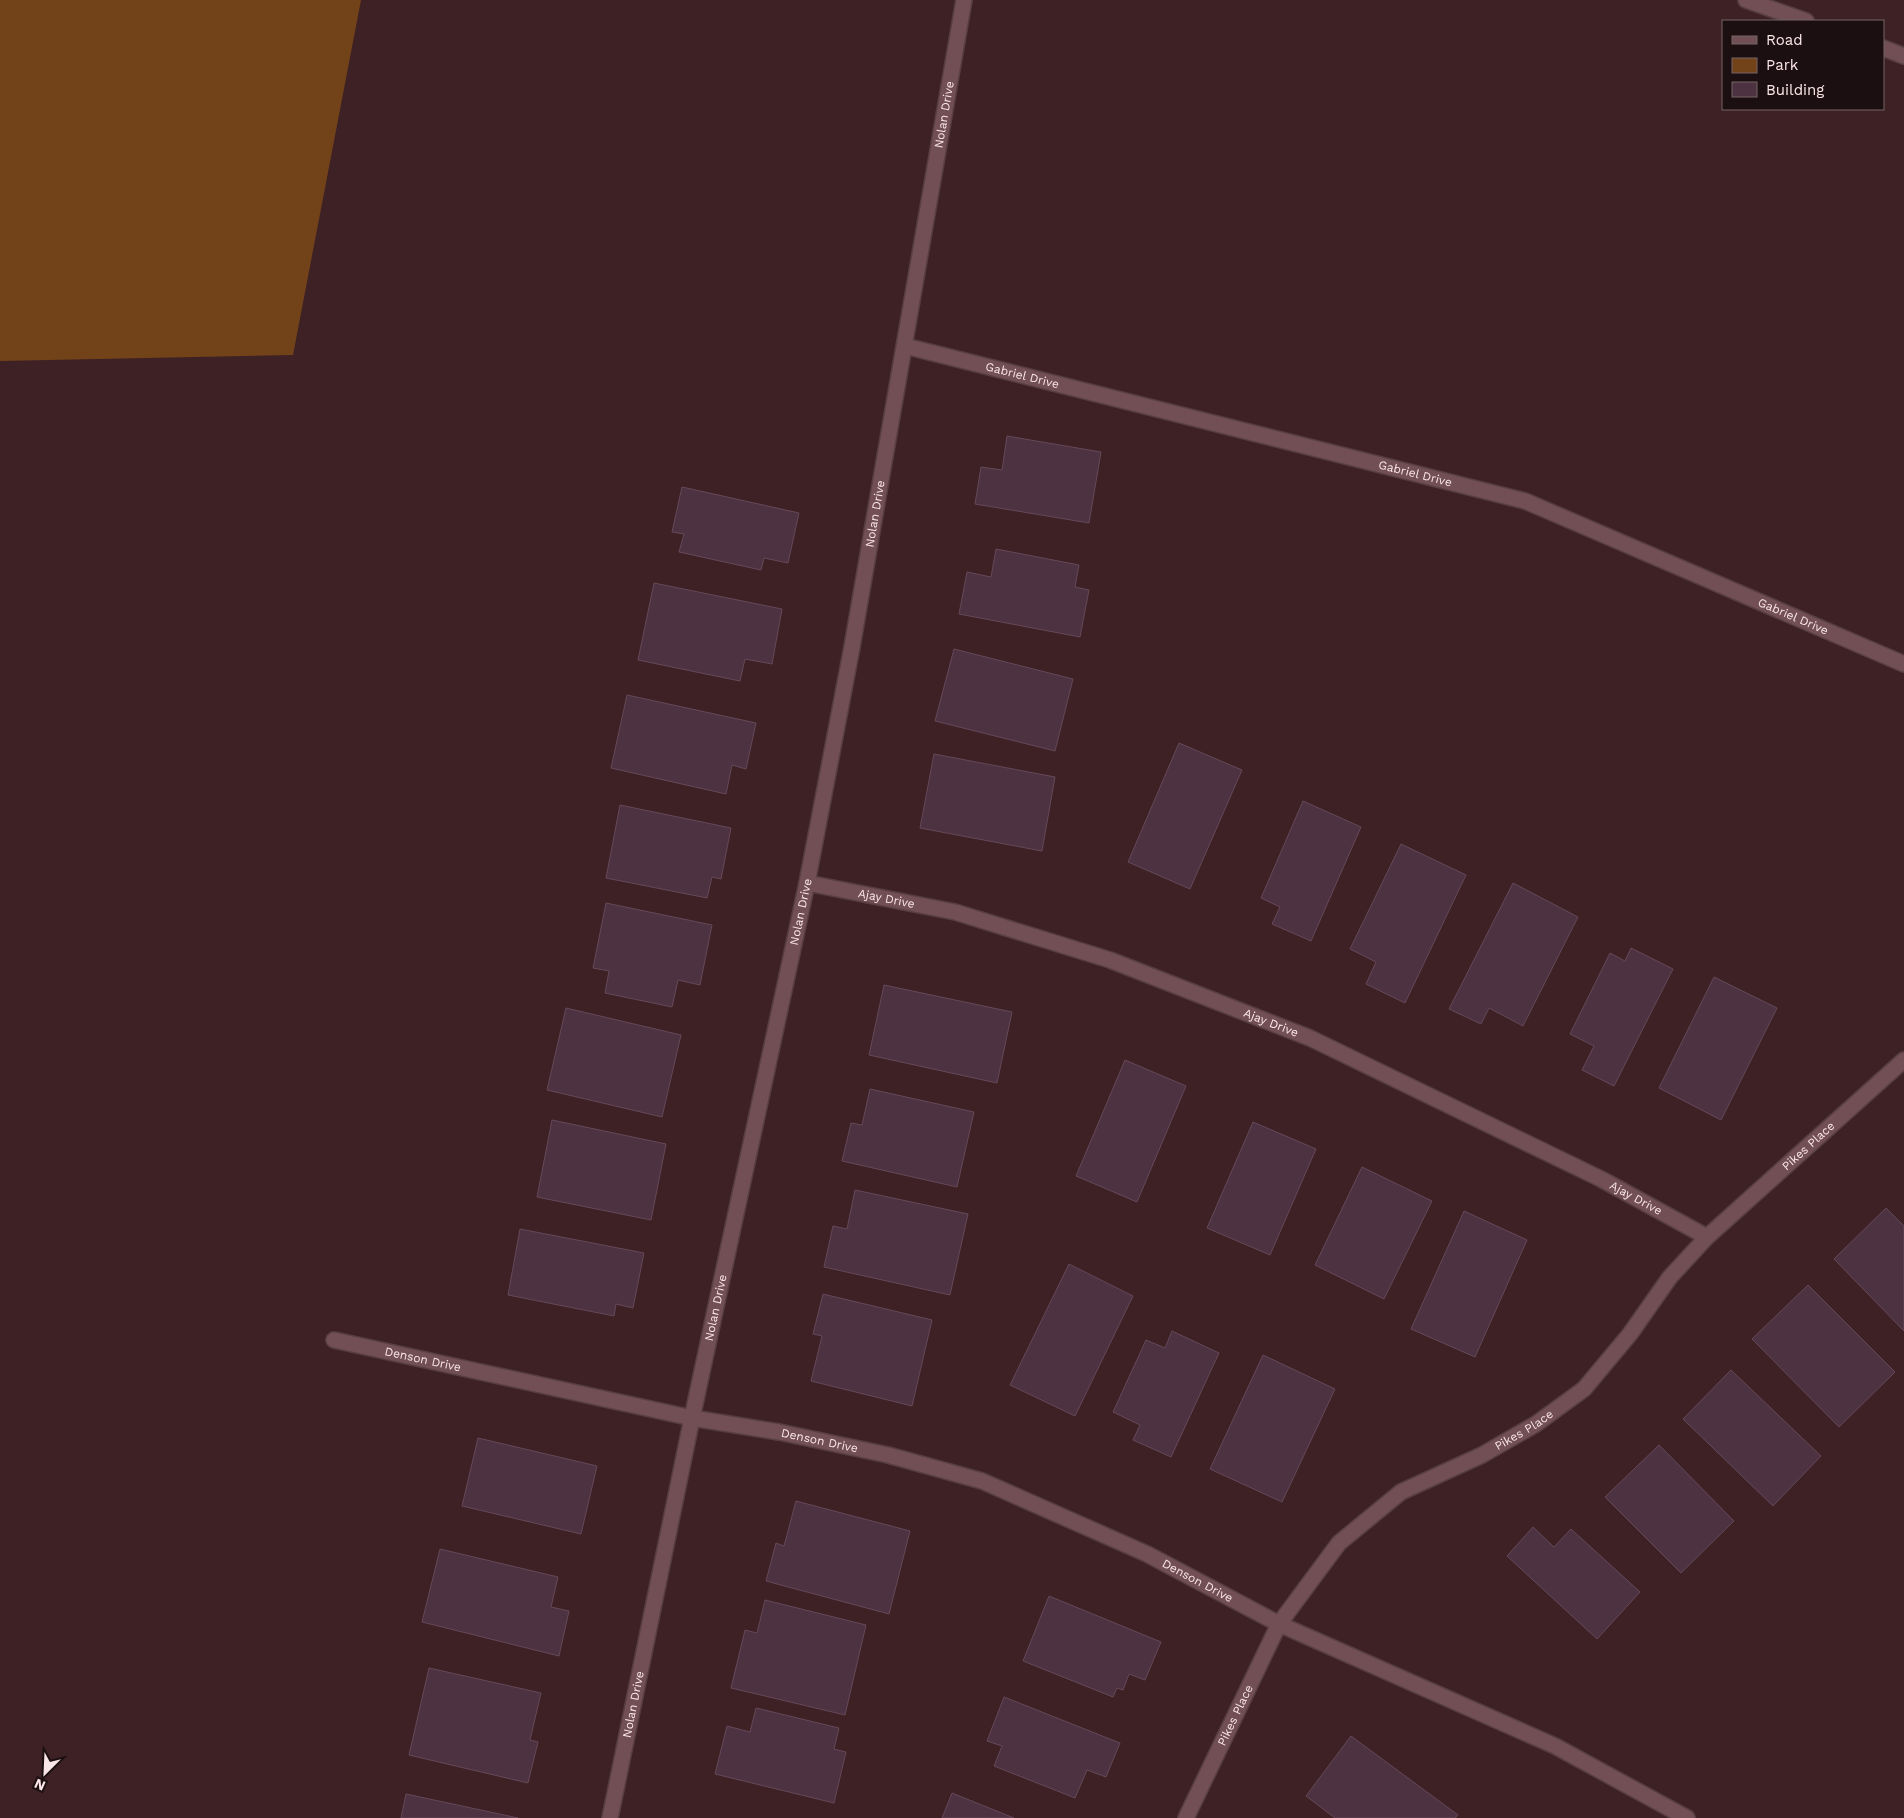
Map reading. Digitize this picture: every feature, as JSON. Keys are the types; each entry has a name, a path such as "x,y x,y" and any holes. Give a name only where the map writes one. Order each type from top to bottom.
{"street":[{"name":"Nolan Drive","path":"610,1818 692,1418 807,883 852,647 964,0"},
{"path":"1746,0 1803,20"},
{"path":"1884,48 1904,56"},
{"name":"Gabriel Drive","path":"905,346 1525,501 1904,664"},
{"name":"Ajay Drive","path":"807,883 955,912 1110,960 1310,1038 1601,1180 1707,1237"},
{"name":"Pikes Place","path":"1186,1818 1279,1624 1339,1543 1401,1492 1482,1455 1536,1424 1584,1389 1630,1334 1670,1277 1707,1237 1904,1060"},
{"name":"Denson Drive","path":"334,1340 692,1418 779,1432 888,1455 982,1481 1147,1554 1279,1624 1555,1746 1687,1818"}],"green space":[{"path":"0,0 361,0 293,355 0,361"}],"building":[{"path":"1007,436 1101,452 1089,523 975,504 981,467 1002,470"},
{"path":"682,487 799,513 788,563 764,558 761,570 679,552 684,534 672,532"},
{"path":"996,549 1079,565 1075,587 1089,590 1080,637 959,614 967,572 991,577"},
{"path":"654,583 782,609 772,664 745,659 740,681 638,660"},
{"path":"954,649 1073,679 1055,751 935,721"},
{"path":"627,695 756,723 746,769 732,765 726,794 611,768"},
{"path":"1179,743 1242,770 1190,889 1128,862"},
{"path":"934,754 1055,777 1042,851 920,828"},
{"path":"1303,801 1361,827 1311,941 1272,924 1280,907 1261,898"},
{"path":"620,805 731,828 721,879 712,877 707,898 606,878"},
{"path":"1401,844 1466,875 1405,1003 1366,984 1376,962 1350,949"},
{"path":"1513,883 1578,917 1523,1026 1489,1008 1481,1024 1449,1009"},
{"path":"606,903 712,925 700,985 678,980 672,1007 605,993 609,971 593,968"},
{"path":"1631,948 1673,969 1614,1086 1582,1070 1594,1046 1570,1034 1610,953 1625,961"},
{"path":"1714,977 1777,1008 1721,1120 1659,1088"},
{"path":"884,985 1012,1012 997,1083 869,1055"},
{"path":"566,1008 681,1035 662,1117 547,1090"},
{"path":"1125,1060 1186,1086 1137,1202 1076,1176"},
{"path":"870,1089 974,1112 957,1187 842,1161 851,1123 862,1125"},
{"path":"552,1120 666,1144 651,1220 537,1197"},
{"path":"1253,1122 1316,1149 1270,1255 1207,1228"},
{"path":"1362,1167 1432,1201 1384,1299 1315,1265"},
{"path":"855,1190 968,1214 950,1295 824,1267 833,1226 847,1229"},
{"path":"1886,1208 1904,1226 1904,1331 1834,1259"},
{"path":"1464,1211 1527,1240 1475,1357 1411,1329"},
{"path":"520,1229 644,1253 633,1308 616,1304 614,1316 508,1295"},
{"path":"1069,1264 1133,1296 1075,1416 1010,1385"},
{"path":"1808,1285 1895,1372 1839,1427 1752,1339"},
{"path":"823,1294 932,1320 912,1406 811,1381 822,1336 813,1334"},
{"path":"1172,1331 1219,1353 1171,1457 1133,1440 1140,1425 1113,1412 1146,1340 1165,1348"},
{"path":"1263,1355 1335,1389 1282,1502 1210,1469"},
{"path":"1731,1370 1821,1456 1773,1506 1683,1419"},
{"path":"478,1438 597,1466 581,1534 462,1506"},
{"path":"1659,1445 1734,1521 1681,1573 1605,1497"},
{"path":"796,1501 910,1531 889,1614 766,1581 776,1543 784,1546"},
{"path":"1533,1527 1554,1547 1571,1529 1640,1592 1597,1639 1507,1556"},
{"path":"440,1549 558,1577 551,1607 569,1611 559,1656 422,1622"},
{"path":"1049,1596 1161,1642 1145,1680 1129,1674 1123,1690 1117,1688 1113,1697 1023,1661"},
{"path":"765,1600 866,1625 845,1715 731,1688 745,1630 757,1633"},
{"path":"429,1668 541,1693 530,1740 538,1742 528,1783 409,1755"},
{"path":"1004,1697 1120,1743 1106,1777 1087,1770 1075,1798 994,1766 1002,1746 987,1741"},
{"path":"756,1708 839,1728 834,1749 846,1752 834,1803 715,1774 727,1726 750,1732"},
{"path":"1351,1736 1458,1815 1455,1818 1335,1818 1306,1796"},
{"path":"952,1793 1014,1818 942,1818"},
{"path":"406,1794 518,1818 401,1818"}]}
